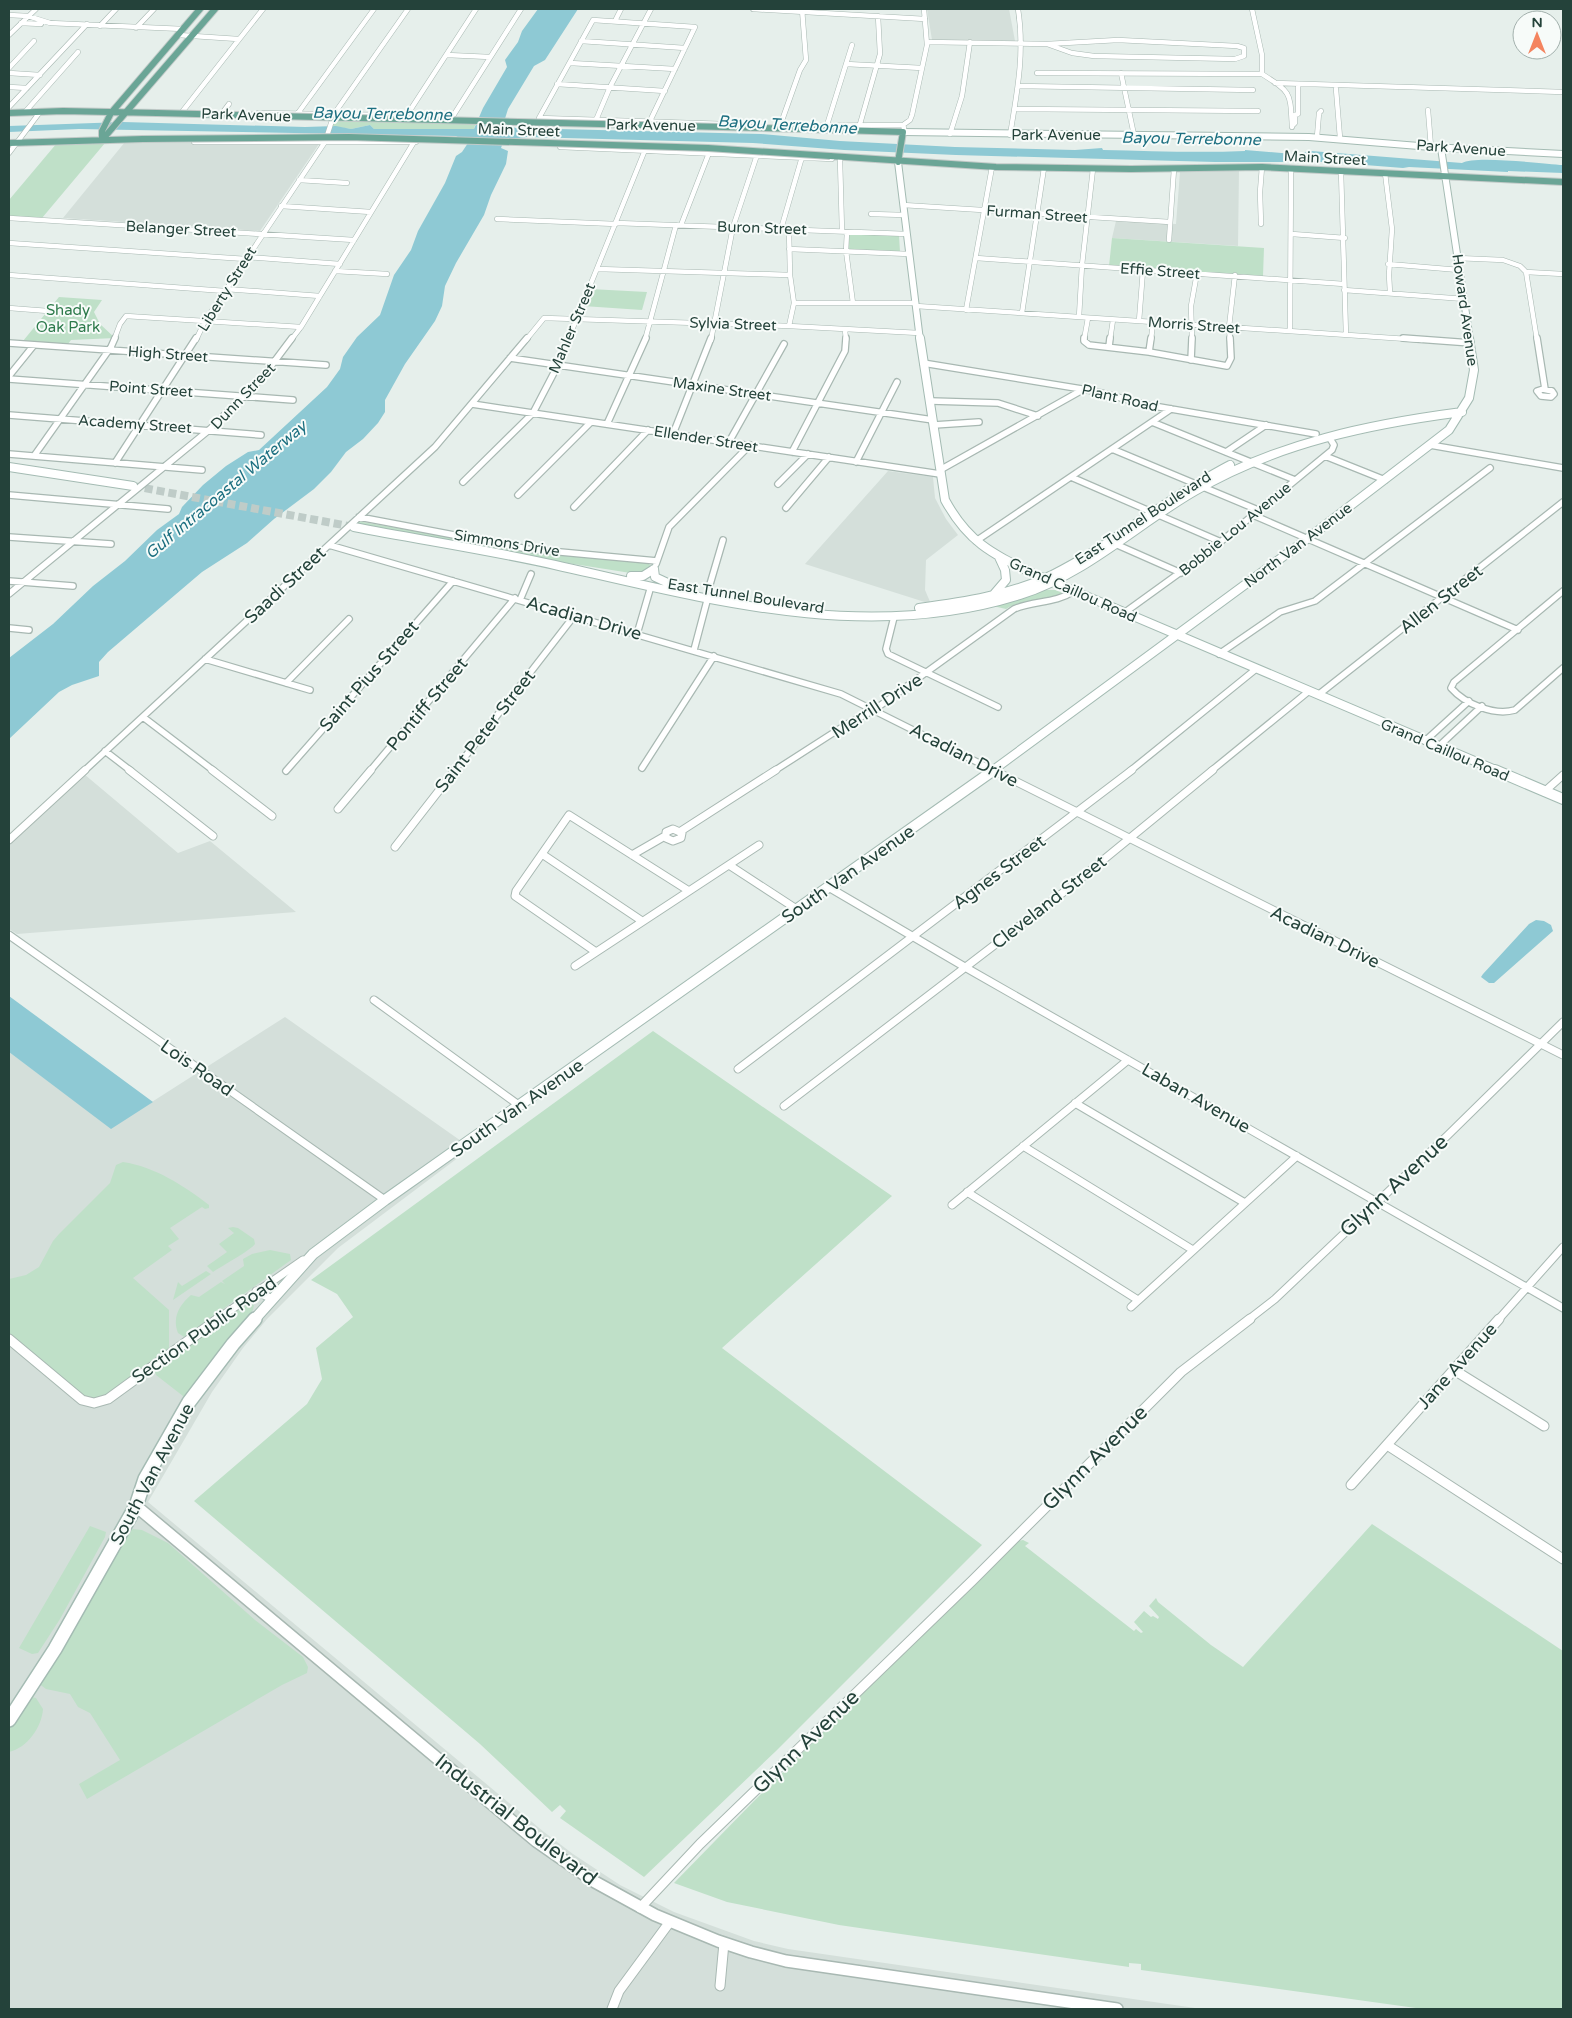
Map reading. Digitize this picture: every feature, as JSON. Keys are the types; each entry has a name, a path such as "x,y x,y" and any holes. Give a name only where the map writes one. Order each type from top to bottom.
{"main road":[{"path":"102,140 102,131 111,113 200,9"},
{"path":"102,140 215,9"},
{"path":"146,72 161,73"},
{"name":"Park Avenue","path":"9,113 157,113 950,134 1290,136 1340,138 1441,148 1563,154"},
{"name":"Grand Caillou Road","path":"903,132 898,161 923,363 931,402 945,500 961,527 998,557 1044,578 1563,799"},
{"name":"Main Street","path":"9,143 144,139 349,137 708,148 992,167 1093,169 1262,167 1385,174 1446,173 1563,182"},
{"name":"Howard Avenue","path":"1420,453 1449,430 1463,409 1472,388 1474,370 1465,299 1441,148"},
{"name":"East Tunnel Boulevard","path":"354,528 554,565 689,594 729,595 803,607 862,611 937,606 993,596 1044,578 1067,567 1194,484 1243,459 1316,434 1390,417 1463,409"},
{"name":"East Tunnel Boulevard","path":"554,565 631,576 813,615 894,617 934,614 984,605 1054,582 1118,545 1203,487 1277,453 1329,437 1463,409"},
{"name":"North Van Avenue","path":"1176,635 1308,539 1420,453"},
{"path":"9,467 133,486"},
{"path":"9,473 59,474"},
{"path":"993,596 1006,580 1006,570 998,557"},
{"path":"631,576 643,576 655,565"},
{"path":"655,565 656,577 670,584"},
{"name":"South Van Avenue","path":"9,1720 55,1649 136,1506 145,1479 189,1402 233,1344 312,1254 385,1200 830,888 994,770 1176,635"}],"street":[{"path":"9,35 36,9"},
{"path":"100,26 116,9"},
{"path":"136,28 154,9"},
{"path":"182,112 263,9"},
{"path":"298,113 374,9"},
{"name":"Liberty Street","path":"115,463 198,336 205,321 246,258 325,142 334,114 408,9"},
{"path":"407,115 476,9"},
{"path":"134,104 134,108 137,110 182,112 453,116 521,9"},
{"path":"615,21 621,9"},
{"path":"596,120 610,87 651,9"},
{"path":"753,9 833,11 925,19"},
{"path":"903,132 903,124 910,120 912,115 927,42 924,9"},
{"path":"1010,135 1018,86 1022,34 1018,9"},
{"path":"1252,9 1262,55 1262,74"},
{"path":"780,126 800,70 806,60 803,10"},
{"path":"9,15 28,16 52,24"},
{"path":"860,124 881,48 878,16"},
{"path":"650,121 665,91 695,27 593,20 557,84 665,91"},
{"path":"21,23 154,29 181,32 192,36 238,39"},
{"path":"9,107 86,25"},
{"path":"927,42 1047,44 1074,40 1237,46 1244,48 1245,51 1240,58 1094,56 1072,53 1047,44"},
{"path":"9,68 34,41"},
{"path":"581,42 685,48"},
{"path":"950,134 962,96 970,42"},
{"path":"827,125 852,45"},
{"path":"25,112 78,52"},
{"path":"447,54 490,57"},
{"path":"570,63 675,69"},
{"path":"846,64 922,68"},
{"path":"9,73 40,75"},
{"path":"1037,73 1262,74 1284,88 1290,96 1292,127 1290,136"},
{"path":"1121,73 1134,135"},
{"path":"1276,83 1563,92"},
{"name":"Park Avenue","path":"557,84 539,118 780,126 903,124"},
{"path":"1018,86 1253,90"},
{"path":"9,87 28,88"},
{"path":"1292,127 1295,123 1295,115 1298,114 1298,88"},
{"path":"1336,89 1340,138"},
{"path":"223,112 229,104"},
{"path":"1015,109 1258,111"},
{"path":"1428,110 1431,147"},
{"path":"1317,137 1321,111"},
{"path":"9,153 40,112"},
{"name":"Main Street","path":"102,140 440,143"},
{"name":"Dunn Street","path":"9,594 210,430 276,362 320,296 414,142"},
{"name":"Main Street","path":"560,147 876,160"},
{"name":"Mahler Street","path":"463,482 532,413 558,365 645,150"},
{"path":"607,424 646,338 663,272 679,225 709,153"},
{"path":"673,434 710,343 733,227 756,155"},
{"path":"781,229 802,158"},
{"path":"840,160 844,231 853,303"},
{"path":"966,310 992,167"},
{"path":"1261,224 1260,192 1262,167"},
{"path":"1022,313 1044,168"},
{"path":"1290,168 1292,234 1289,280 1290,331"},
{"path":"1079,317 1082,265 1093,169"},
{"path":"1169,240 1174,169"},
{"path":"1341,171 1345,238 1344,287 1346,335"},
{"path":"1385,174 1392,243 1388,264 1390,293"},
{"path":"299,180 347,183"},
{"path":"281,206 370,212"},
{"name":"Furman Street","path":"903,206 1170,222"},
{"path":"871,214 904,215"},
{"name":"Belanger Street","path":"9,218 354,240"},
{"name":"Buron Street","path":"497,219 907,234"},
{"path":"789,230 790,275 794,303 789,326"},
{"path":"1292,234 1345,238"},
{"path":"9,243 340,264"},
{"path":"789,249 909,254"},
{"name":"Effie Street","path":"976,258 1235,275 1390,293 1465,299"},
{"path":"1458,258 1501,260 1520,266 1526,272 1546,389"},
{"path":"1388,264 1459,270"},
{"path":"598,269 790,275"},
{"path":"1139,321 1143,270"},
{"path":"335,271 387,274"},
{"path":"1526,272 1563,274"},
{"path":"1191,360 1193,352 1191,306 1197,273"},
{"path":"9,275 320,296"},
{"path":"1088,318 1084,341 1086,344 1149,352 1227,366 1231,358 1229,327 1235,275"},
{"name":"Morris Street","path":"794,303 916,304 966,310 1471,343"},
{"path":"9,308 48,311"},
{"path":"34,456 115,340 119,322 126,316 300,327"},
{"name":"Sylvia Street","path":"547,317 919,332"},
{"name":"Saadi Street","path":"9,840 435,447 541,320 547,317"},
{"path":"1110,348 1113,320"},
{"path":"1149,352 1153,322"},
{"path":"792,452 845,351 847,345 846,330"},
{"name":"High Street","path":"9,343 326,365"},
{"path":"9,377 34,344"},
{"path":"729,442 784,344"},
{"name":"Maxine Street","path":"510,358 882,412 933,422 980,422"},
{"name":"Plant Road","path":"923,363 1084,389 1171,409 1316,434"},
{"name":"Point Street","path":"9,377 293,400"},
{"path":"856,462 896,382"},
{"path":"940,472 1084,389"},
{"path":"931,402 996,401 1019,406 1038,416"},
{"name":"Ellender Street","path":"472,404 856,462 940,472"},
{"path":"976,541 1171,409"},
{"name":"Academy Street","path":"9,415 261,435"},
{"path":"518,495 591,422"},
{"path":"1152,422 1295,480"},
{"path":"1226,452 1266,425"},
{"path":"574,506 648,430"},
{"path":"1329,437 1334,445 1325,456 1385,480"},
{"path":"655,565 669,527 750,445"},
{"path":"1430,445 1563,468"},
{"path":"1112,449 1203,487 1308,539 1518,630"},
{"path":"9,454 202,470"},
{"path":"778,484 808,454"},
{"name":"Bobbie Lou Avenue","path":"1124,613 1221,542 1325,456"},
{"path":"786,508 830,457"},
{"path":"1219,654 1280,612 1315,601 1490,468"},
{"path":"1071,477 1221,542"},
{"path":"9,495 168,508"},
{"name":"Allen Street","path":"1318,695 1563,502"},
{"name":"Simmons Drive","path":"359,517 528,548 655,565"},
{"path":"9,537 111,544"},
{"path":"694,650 723,540"},
{"path":"1108,541 1181,573"},
{"name":"Acadian Drive","path":"329,545 831,690 1563,1055"},
{"name":"Pontiff Street","path":"338,809 517,599 531,574"},
{"name":"Saint Pius Street","path":"286,771 453,580"},
{"path":"9,581 74,586"},
{"path":"637,634 651,586"},
{"name":"Merrill Drive","path":"681,831 683,836 676,841 667,839 665,836 670,830 681,831 874,710 1014,609 1022,605 1063,600 1074,591"},
{"path":"1563,591 1452,685 1452,691 1482,706 1501,713 1511,713 1563,668"},
{"name":"Saint Peter Street","path":"395,847 574,616"},
{"path":"894,617 886,652 998,708"},
{"path":"286,683 349,619"},
{"path":"9,628 29,630"},
{"path":"642,768 714,656"},
{"path":"204,659 310,690"},
{"name":"Agnes Street","path":"738,1069 1171,740 1256,669"},
{"name":"Cleveland Street","path":"784,1106 966,968 1130,838 1309,691"},
{"path":"1426,741 1470,701"},
{"path":"1438,747 1482,706"},
{"path":"143,716 272,816"},
{"path":"105,751 213,836"},
{"path":"1544,792 1563,775"},
{"path":"596,952 515,896 516,891 569,815 688,891"},
{"path":"632,855 665,836"},
{"path":"575,966 759,845"},
{"path":"542,854 642,921"},
{"path":"729,865 798,910"},
{"name":"Laban Avenue","path":"830,888 966,968 1563,1308"},
{"name":"Lois Road","path":"9,935 385,1200"},
{"path":"374,1000 520,1106"},
{"name":"Glynn Avenue","path":"640,1908 700,1844 973,1580 1181,1372 1200,1354 1256,1315 1275,1299 1563,1022"},
{"path":"952,1205 1128,1060"},
{"path":"1075,1103 1245,1203"},
{"path":"1023,1146 1193,1250"},
{"path":"1131,1307 1297,1156"},
{"path":"967,1192 1138,1300"},
{"name":"Jane Avenue","path":"1351,1486 1563,1247"},
{"name":"Section Public Road","path":"9,1339 82,1400 94,1403 108,1399 256,1291 312,1254"},
{"path":"256,1291 272,1299"},
{"path":"1454,1370 1544,1426"},
{"path":"1387,1445 1563,1559"},
{"name":"Industrial Boulevard","path":"136,1506 536,1841 565,1863 613,1894 640,1908 669,1922 751,1953 786,1961 1117,2009"},
{"path":"612,2009 619,1990 669,1922"},
{"path":"720,1986 724,1943"}],"shaded area":[{"path":"927,9 1009,9 1015,41 932,40"},
{"path":"125,142 319,144 260,231 63,218"},
{"path":"1239,170 1238,246 1112,238 1116,221 1176,224 1180,172"},
{"path":"888,471 933,477 935,498 946,519 958,535 926,560 925,590 931,604 805,564"},
{"path":"84,774 178,853 210,841 296,912 17,934 9,929 9,844"},
{"path":"285,1017 471,1148 338,1248 267,1319 243,1348 212,1392 148,1502 544,1832 620,1885 674,1912 754,1941 788,1949 1202,2009 9,2009 9,1052 111,1128"}],"green space":[{"path":"333,117 476,122 474,129 374,129 370,125 351,129 331,126"},
{"path":"57,143 105,143 42,218 9,216 9,200"},
{"path":"848,233 899,235 900,252 849,249"},
{"path":"1112,238 1264,248 1263,276 1109,266"},
{"path":"590,289 647,292 642,310 583,306"},
{"name":"Shady Oak Park","path":"59,297 102,300 94,312 100,324 115,338 71,340 68,344 23,341"},
{"path":"357,521 528,551 648,562 651,567 637,574 529,557 355,523"},
{"path":"1045,590 1057,590 1063,595 1019,603 1006,609 993,606"},
{"path":"653,1031 892,1196 722,1348 982,1545 776,1751 644,1877 560,1818 566,1811 560,1805 552,1812 480,1744 194,1501 307,1404 322,1379 316,1348 353,1317 337,1294 311,1280"},
{"path":"123,1162 135,1164 168,1178 209,1205 209,1208 205,1209 202,1207 170,1228 179,1239 168,1246 172,1250 133,1278 169,1310 169,1350 104,1397 100,1399 86,1399 9,1336 9,1279 26,1275 39,1267 53,1241 110,1183 116,1165"},
{"path":"228,1228 238,1228 254,1239 255,1244 213,1272 207,1266 227,1252 219,1244 234,1233"},
{"path":"270,1250 290,1254 291,1260 184,1337 178,1333 176,1317 180,1307 191,1295 199,1297 221,1282 225,1284 222,1281 244,1266 243,1259 252,1254"},
{"path":"206,1271 211,1274 173,1300 178,1282 182,1286"},
{"path":"251,1304 254,1305 253,1310 185,1400 183,1396 156,1375 154,1369 235,1310"},
{"path":"1372,1524 1563,1651 1563,2009 1423,2009 1141,1970 1141,1964 1129,1963 1129,1967 839,1925 727,1902 674,1883 1014,1542 1023,1540 1029,1543 1025,1546 1134,1631 1136,1629 1141,1633 1143,1632 1134,1622 1144,1611 1151,1617 1153,1616 1158,1619 1159,1617 1149,1606 1156,1598 1158,1602 1211,1645 1243,1667"},
{"path":"90,1526 106,1532 105,1537 60,1619 38,1653 32,1654 19,1648"},
{"path":"133,1529 142,1530 168,1543 255,1620 303,1657 308,1667 307,1673 282,1685 87,1799 79,1784 120,1760 90,1713 78,1707 70,1694 46,1689 38,1683 127,1533"},
{"path":"29,1698 36,1698 43,1709 40,1723 32,1736 22,1746 9,1752 9,1726"}],"water":[{"name":"Gulf Intracoastal Waterway","path":"538,9 578,9 545,60 534,66 508,109 503,125 516,128 761,134 840,141 955,147 1075,150 1102,148 1103,150 1192,152 1245,150 1293,154 1311,151 1462,163 1495,160 1563,165 1563,173 1403,168 1327,162 1215,162 956,155 844,150 753,143 527,137 504,140 501,148 508,151 506,164 484,215 445,286 442,306 435,321 405,364 385,400 385,412 378,423 363,439 346,452 331,472 314,489 274,519 247,543 202,572 108,652 99,662 99,676 72,685 59,692 9,739 9,658 53,624 93,586 125,561 157,530 179,514 182,507 203,485 226,466 248,452 259,450 327,387 340,369 343,357 357,337 380,315 394,275 411,250 418,231 445,183 456,156 462,152 468,143 456,136 79,129 9,132 9,126 123,122 305,127 336,126 351,129 370,125 374,129 474,129 483,108 507,67 505,60"},
{"path":"1536,920 1544,921 1551,925 1553,931 1494,983 1489,983 1481,977 1529,924"},
{"path":"9,996 153,1102 111,1129 9,1052"}],"tunnel":[{"path":"133,486 354,527"}],"water label":[{"name":"Bayou Terrebonne","path":"382,114"},
{"name":"Bayou Terrebonne","path":"787,125"},
{"name":"Bayou Terrebonne","path":"1191,139"}]}
